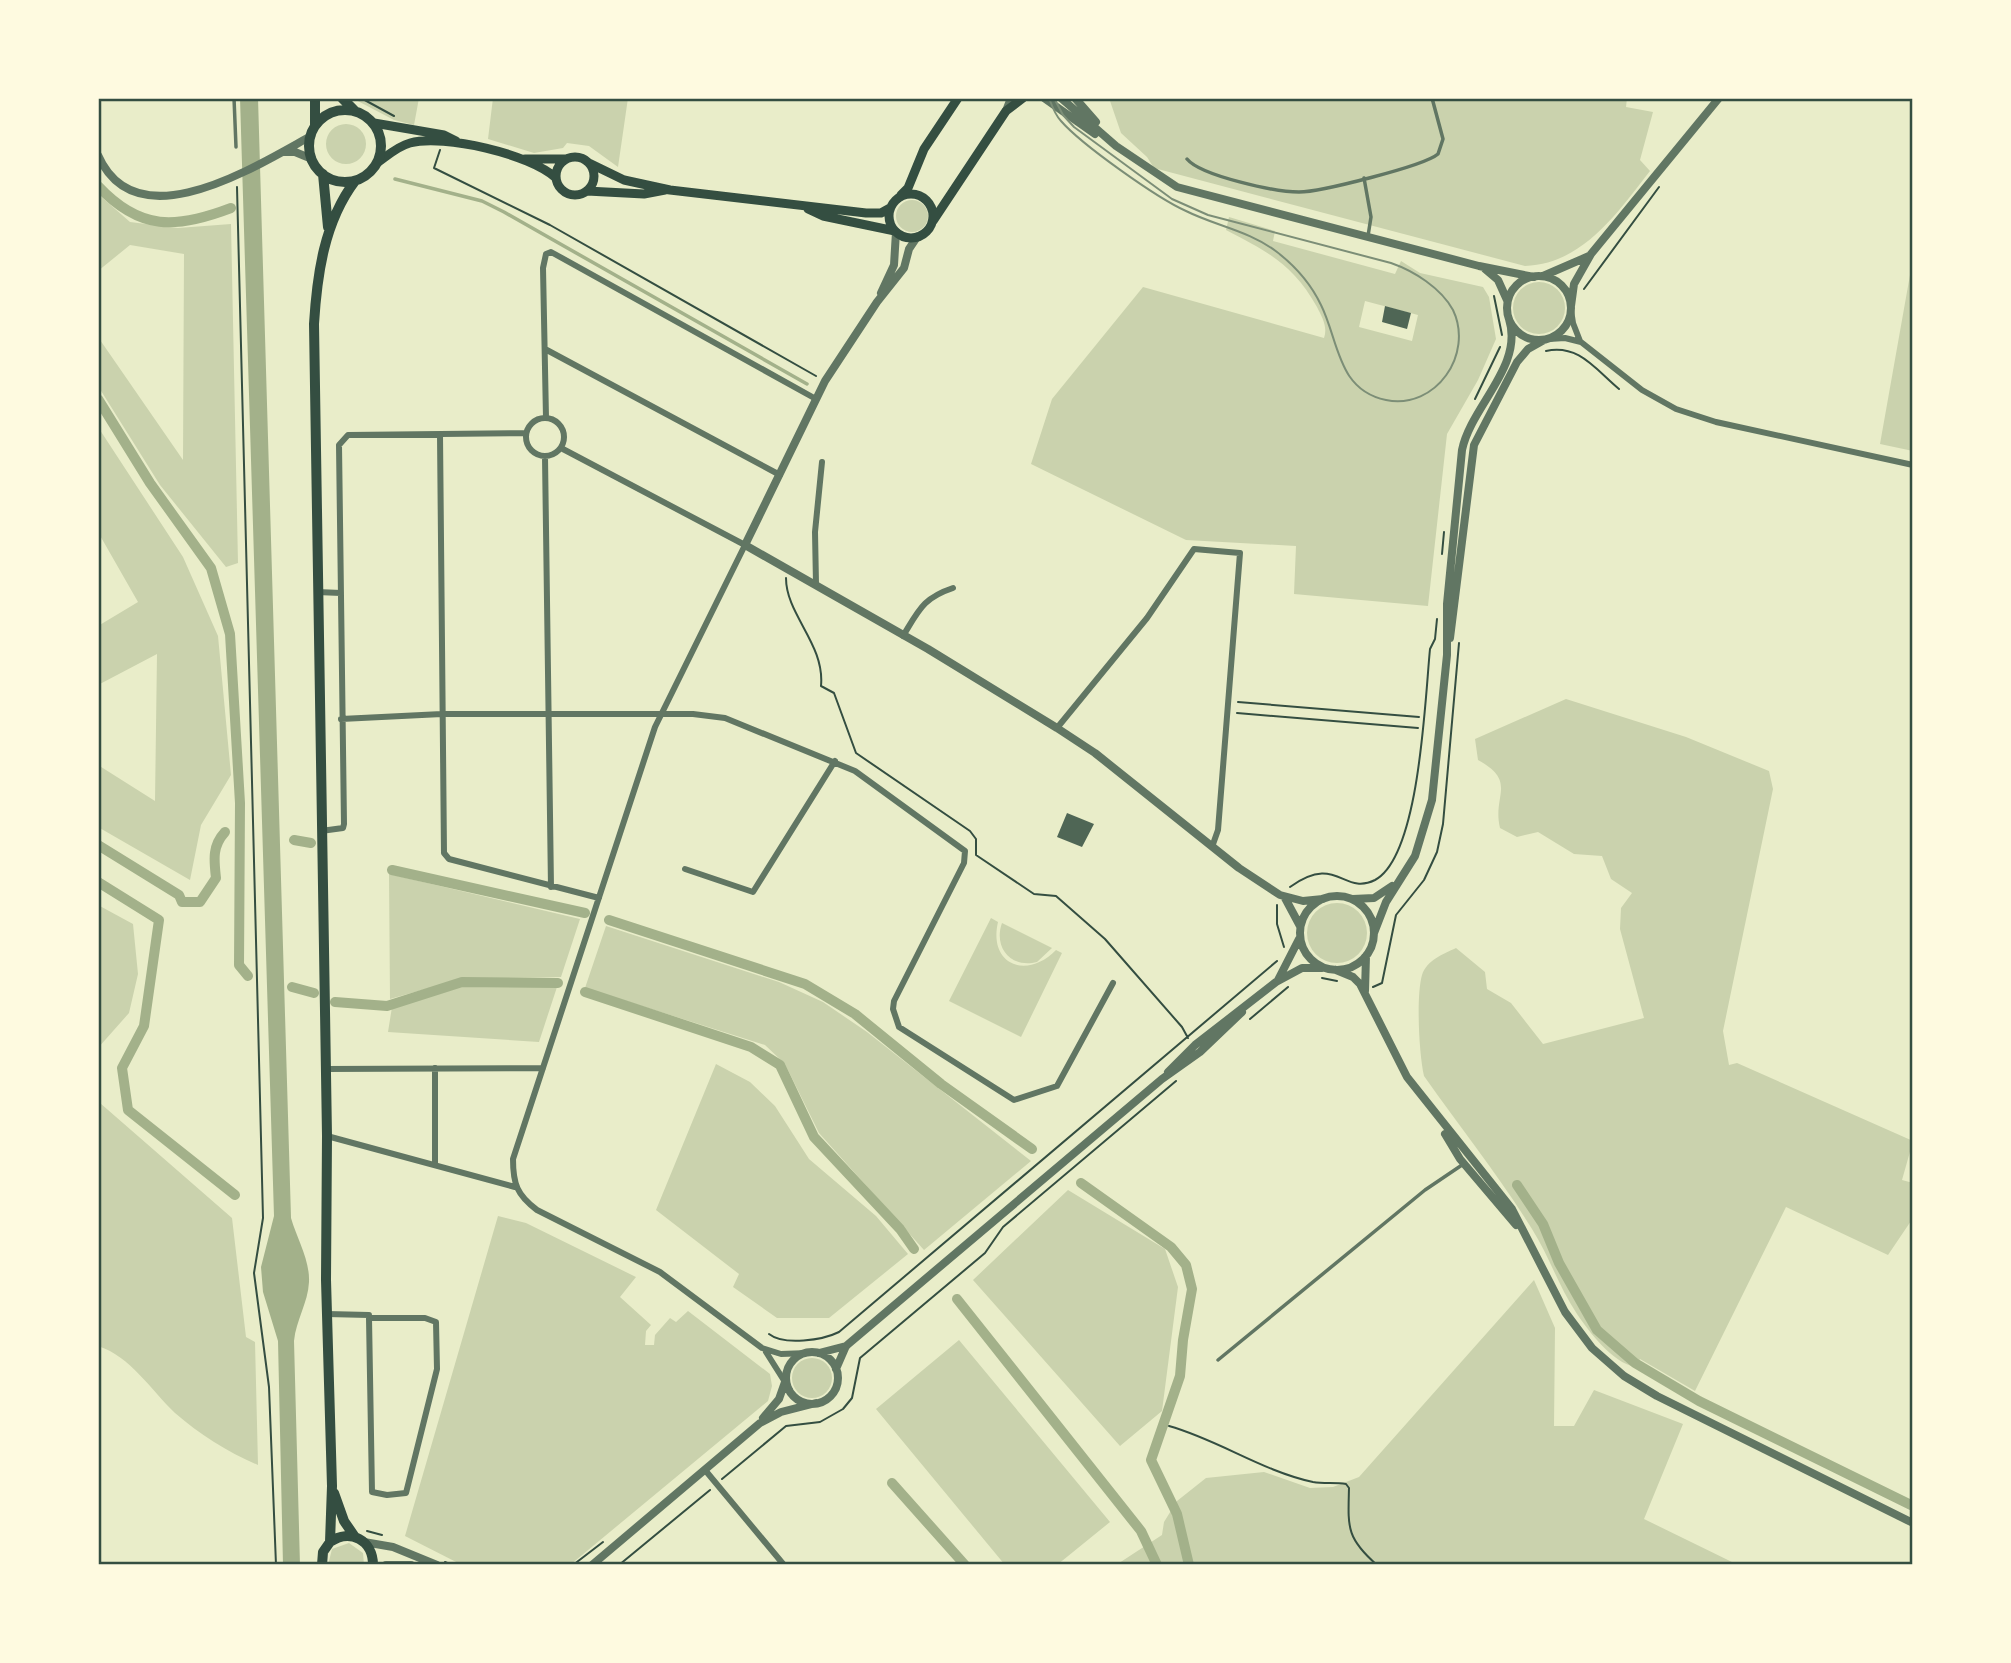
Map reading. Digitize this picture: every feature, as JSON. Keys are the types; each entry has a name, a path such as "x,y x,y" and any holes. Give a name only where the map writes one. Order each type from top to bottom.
{"main road":[{"path":"315,98 312,159 323,174 328,231"},
{"path":"342,98 373,123 444,135 460,143"},
{"path":"519,159 576,157 624,180 670,190 871,214 890,208 907,190 924,149 958,98"},
{"path":"803,207 824,216 903,236 917,237 927,231 1006,111 1023,98"},
{"path":"313,131 335,111 355,111"},
{"path":"373,123 382,144 377,163"},
{"path":"330,1542 332,1486 327,1314 327,1136 317,592 314,324 316,281 328,231 355,181 370,172 377,163 408,144 443,141 460,143 519,159 549,172 556,178"},
{"path":"566,159 557,169 556,178 559,187 569,194 587,191 644,194 670,190"},
{"path":"587,191 594,177 589,163"},
{"path":"323,174 340,181 355,181"},
{"path":"899,197 914,194 927,200 932,206 933,221"},
{"path":"890,208 890,221 895,232"},
{"path":"332,1486 344,1521 371,1551 373,1565"},
{"path":"322,1565 323,1552 330,1542 342,1536 360,1539"}],"street":[{"path":"1006,111 1011,98"},
{"path":"1044,98 1177,187 1479,265 1536,276 1561,284 1572,308 1564,328 1528,349 1517,362 1474,445 1457,600 1447,655 1432,800 1415,856 1378,918 1367,955 1365,991"},
{"path":"1061,98 1116,146"},
{"path":"1075,98 1116,146"},
{"path":"1581,342 1573,323 1574,284 1591,254 1719,98"},
{"path":"98,155 112,176 129,190 150,196 185,195 233,176 281,152 313,131"},
{"path":"281,152 295,152 312,159"},
{"path":"877,302 894,265 895,232"},
{"path":"816,1403 801,1401 762,1348 660,1272 548,1217 520,1197 515,1187 513,1159 662,713 816,399 877,302 904,268 908,252 917,237"},
{"path":"546,418 546,254 560,255 816,399"},
{"path":"1507,306 1517,285 1536,276 1566,268 1591,254"},
{"path":"1447,655 1447,604 1462,450 1468,432 1510,352 1513,333 1499,281 1479,265"},
{"path":"1509,319 1520,335 1546,340 1565,338 1581,342 1642,390 1676,409 1716,422 1913,465"},
{"path":"545,349 780,475"},
{"path":"526,433 534,422 546,418 561,427 564,440 561,448 545,457"},
{"path":"321,831 343,828 339,445 348,435 526,433"},
{"path":"526,433 532,451 545,457"},
{"path":"440,435 446,857 599,898"},
{"path":"561,448 816,584 1095,753 1212,846 1284,897 1297,916 1307,954 1325,968"},
{"path":"545,457 551,887"},
{"path":"816,584 815,532 822,462"},
{"path":"1057,728 1147,618 1194,549 1240,554 1218,830 1212,846"},
{"path":"903,636 924,602 936,593 953,588"},
{"path":"317,592 341,593"},
{"path":"341,719 442,714 662,713 724,718 855,771 965,851 964,863 894,1001 892,1009 899,1027 1009,1098 1022,1100 1057,1086 1113,983"},
{"path":"685,869 753,892 835,761"},
{"path":"1284,897 1374,898 1398,882"},
{"path":"1276,982 1296,950 1306,914 1324,899"},
{"path":"1350,899 1370,916 1374,933"},
{"path":"1336,970 1356,965 1367,955"},
{"path":"760,1423 781,1412 828,1399 835,1390 836,1369 846,1346 1162,1079 1200,1052 1276,982 1302,968 1336,970 1356,979 1365,991 1407,1077 1464,1164 1531,1245"},
{"path":"1162,1079 1195,1045 1242,1012"},
{"path":"435,1068 435,1163"},
{"path":"325,1069 543,1068"},
{"path":"1434,1115 1472,1157 1512,1209 1565,1312 1592,1348 1624,1376 1657,1396 1913,1523"},
{"path":"327,1136 435,1163 515,1187"},
{"path":"327,1314 369,1318 425,1318 436,1322 438,1369 405,1493 387,1495 372,1492 369,1318"},
{"path":"592,1565 760,1423 779,1399 795,1359 846,1346"},
{"path":"762,1348 781,1354 812,1353 827,1357 836,1369"},
{"path":"705,1470 784,1565"},
{"path":"360,1539 393,1547 437,1565"},
{"path":"386,1565 411,1565"}],"lane":[{"path":"234,98 236,147"},
{"path":"1187,159 1204,170 1290,191 1311,191 1364,178 1433,158 1438,154 1443,139 1432,98"},
{"path":"1364,178 1371,217 1368,236"},
{"path":"1218,1360 1425,1190 1472,1157"}],"path":[{"path":"361,98 388,114 400,117"},
{"path":"443,141 435,168 551,225 818,378"},
{"path":"233,176 263,1206 254,1273 270,1387 276,1565"},
{"path":"1582,292 1666,178"},
{"path":"1473,403 1503,340 1495,297 1490,288"},
{"path":"1535,355 1568,348 1619,389"},
{"path":"1441,565 1445,526"},
{"path":"786,576 796,609 823,666 821,686 834,693 856,753 970,831 976,839 976,855 1034,894 1056,896 1128,963 1195,1045"},
{"path":"1283,950 1284,942 1275,913 1288,888 1317,872 1329,872 1352,883 1367,883 1386,870 1395,853 1408,824 1416,786 1430,649 1435,639 1437,614"},
{"path":"1365,991 1382,983 1396,915 1424,880 1437,852 1443,824 1460,637"},
{"path":"1238,702 1419,718"},
{"path":"1237,713 1418,728"},
{"path":"769,1334 787,1340 824,1337 839,1332 1280,958"},
{"path":"1315,976 1340,981"},
{"path":"1242,1025 1292,984"},
{"path":"619,1565 786,1426 820,1422 843,1409 852,1398 860,1358 985,1252 1003,1227 1183,1075"},
{"path":"1169,1426 1207,1437 1249,1461 1314,1482 1346,1483 1349,1488 1348,1522 1356,1547 1377,1565"},
{"path":"573,1565 610,1537"}],"shaded area":[{"path":"240,98 258,98 291,1218 309,1274 308,1290 294,1341 300,1565 283,1565 278,1341 263,1292 261,1267 274,1216"},
{"path":"352,98 419,98 414,125 394,120"},
{"path":"493,98 628,98 618,167 589,146 567,143 563,148 534,153 488,139"},
{"path":"1109,98 1627,98 1626,107 1653,112 1640,160 1650,171 1612,219 1582,246 1546,263 1525,266 1154,168 1147,157 1121,133"},
{"path":"346,124 354,125 360,130 365,136 365,152 360,158 354,163 346,164 338,163 332,158 327,152 326,144 327,136 332,130 338,125"},
{"path":"98,194 130,222 178,228 231,224 238,563 226,567 160,485 98,386 98,337 183,460 184,254 130,245 98,271"},
{"path":"912,200 923,205 928,216 923,227 912,232 901,227 896,216 901,205"},
{"path":"1229,217 1275,231 1273,241 1395,274 1401,261 1420,273 1483,287 1489,297 1496,339 1478,380 1447,434 1428,606 1294,594 1296,546 1186,540 1031,464 1052,399 1143,287 1324,338 1322,318 1299,280 1267,253 1226,230","holes":["1365,301 1418,315 1412,341 1359,327"]},
{"path":"1913,258 1913,451 1880,444"},
{"path":"1539,282 1558,289 1565,308 1558,327 1539,334 1520,327 1513,308 1520,289"},
{"path":"98,427 183,557 218,636 231,775 201,825 190,880 98,827 98,765 155,801 157,654 98,685 98,626 138,602 98,532"},
{"path":"1566,699 1686,737 1769,771 1773,789 1723,1031 1729,1065 1737,1063 1913,1141 1902,1180 1913,1183 1913,1218 1888,1255 1786,1207 1695,1391 1640,1359 1635,1367 1626,1364 1595,1338 1571,1304 1538,1239 1519,1209 1424,1076 1419,1025 1422,975 1432,961 1456,948 1485,972 1487,989 1511,1003 1543,1044 1644,1018 1620,929 1621,908 1632,893 1611,879 1602,856 1574,854 1538,832 1517,837 1500,828 1500,782 1490,768 1478,760 1475,739"},
{"path":"389,874 580,919 561,977 461,979 390,999"},
{"path":"1337,903 1358,912 1367,933 1358,954 1337,963 1316,954 1307,933 1316,912"},
{"path":"98,905 133,924 138,974 129,1013 98,1048"},
{"path":"991,918 998,922 996,937 999,949 1004,958 1012,963 1022,966 1033,964 1056,950 1062,953 1021,1037 949,1001"},
{"path":"1002,923 1052,948 1037,962 1020,962 1013,959 1000,941"},
{"path":"606,926 779,982 823,1002 867,1032 1031,1161 924,1250 819,1133 785,1064 765,1045 585,988"},
{"path":"464,986 557,987 539,1042 388,1032 392,1007"},
{"path":"716,1064 750,1082 775,1106 809,1159 876,1216 908,1254 829,1318 777,1318 733,1287 739,1274 656,1210"},
{"path":"100,1103 232,1218 246,1337 255,1342 258,1465 225,1449 194,1428 175,1413 120,1357 98,1346"},
{"path":"1068,1190 1165,1249 1178,1287 1162,1411 1120,1446 973,1280"},
{"path":"498,1216 526,1223 636,1277 620,1297 651,1325 646,1331 645,1345 654,1345 655,1335 670,1318 676,1322 688,1311 770,1374 772,1386 768,1401 570,1565 462,1565 405,1536"},
{"path":"1534,1280 1555,1328 1554,1426 1574,1426 1594,1390 1683,1424 1644,1519 1732,1562 1730,1565 1116,1565 1162,1535 1164,1522 1177,1501 1206,1478 1264,1472 1310,1488 1333,1487 1359,1477"},
{"path":"959,1340 1110,1522 1057,1565 1005,1565 876,1409"},
{"path":"812,1358 820,1359 826,1364 831,1370 831,1386 826,1392 820,1397 812,1398 804,1397 798,1392 793,1386 792,1378 793,1370 798,1364 804,1359"},
{"path":"349,1543 363,1553 364,1565 328,1565 332,1549"}],"building":[{"path":"1385,306 1411,313 1407,329 1382,322"},
{"path":"1067,813 1094,824 1082,847 1057,837"}],"waterway":[{"path":"395,179 482,201 807,384"},
{"path":"98,186 129,211 160,222 193,220 231,208"},
{"path":"98,399 150,483 211,568 230,634 240,803 239,965 248,976"},
{"path":"98,845 179,895 182,902 200,902 216,878 216,848 225,832"},
{"path":"294,840 311,843"},
{"path":"392,870 585,913"},
{"path":"98,882 159,920 144,1026 122,1068 128,1110 235,1195"},
{"path":"609,920 805,984 855,1014 941,1084 1032,1149"},
{"path":"335,1002 387,1006 462,982 558,983"},
{"path":"292,987 314,993"},
{"path":"585,992 751,1047 780,1065 814,1137 900,1229 914,1249"},
{"path":"1081,1183 1171,1247 1186,1265 1192,1289 1180,1376 1151,1460 1177,1514 1189,1565"},
{"path":"1517,1185 1543,1224 1559,1263 1597,1330 1635,1363 1699,1401 1913,1506"},
{"path":"957,1299 1141,1531 1157,1565"},
{"path":"892,1483 965,1565"}],"tram line":[{"path":"1049,98 1057,116 1071,131 1139,183 1186,211 1256,239 1290,263 1317,297 1349,375 1370,395 1386,400 1404,401 1435,388 1446,375 1454,360 1458,327 1448,302 1426,281 1391,263 1208,215 1172,199 1074,127 1063,115 1054,98"}]}
